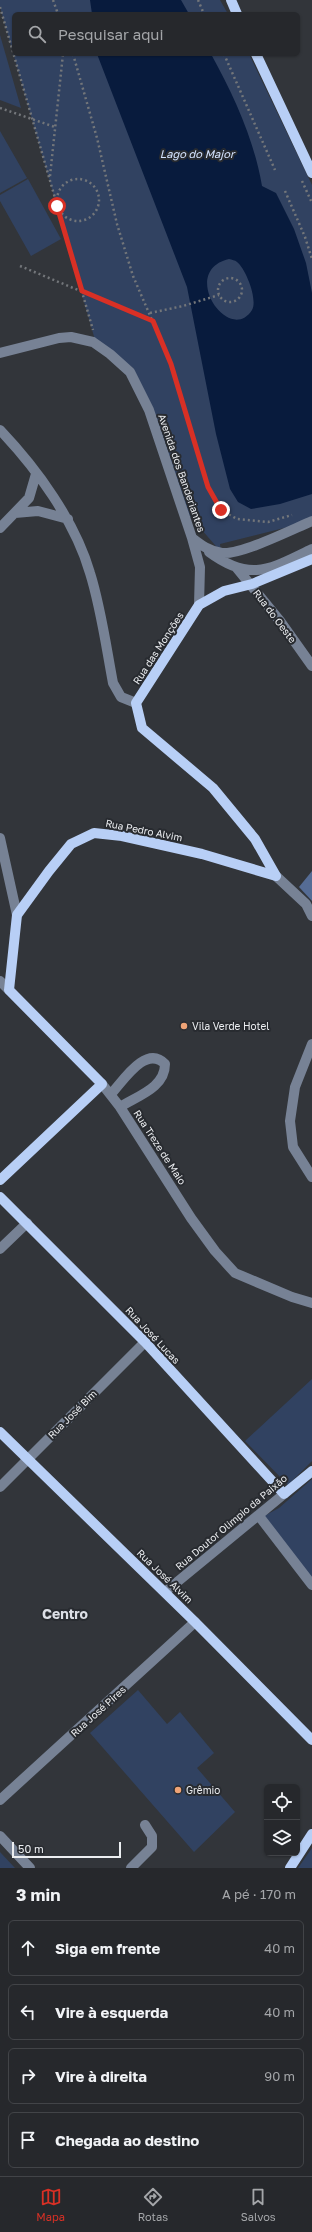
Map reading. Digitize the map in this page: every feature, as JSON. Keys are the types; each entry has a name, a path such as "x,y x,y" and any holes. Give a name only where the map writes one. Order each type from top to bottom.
{"main road":[{"path":"231,0 237,12"},
{"path":"257,56 309,160 312,173"},
{"path":"199,605 224,591 252,584 312,559"},
{"name":"Rua das Monções","path":"136,704 199,605"},
{"path":"136,704 142,728 213,788 255,839 276,876"},
{"name":"Rua Pedro Alvim","path":"17,915 71,844 94,833 122,836 202,854 276,876"},
{"path":"9,990 17,915"},
{"name":"Rua Treze de Maio","path":"9,990 102,1084"},
{"path":"0,1180 102,1084"},
{"name":"Rua José Lucas","path":"0,1197 145,1342 284,1494"},
{"name":"Rua José Alvim","path":"0,1432 165,1592 312,1740"},
{"name":"Rua Doutor Olimpio da Paixão","path":"284,1494 312,1471"},
{"path":"290,1868 312,1834"}],"street":[{"name":"Avenida dos Banderiantes","path":"0,353 59,338 71,337 93,342 110,354 130,372 149,410 192,538 200,567 199,605"},
{"path":"0,430 16,447 68,519 90,572 113,683 122,697 136,704"},
{"path":"0,528 29,498 36,474"},
{"path":"15,513 38,512 68,519"},
{"path":"205,548 223,553 238,550 312,521"},
{"path":"192,538 221,560 251,572 265,570 312,549"},
{"name":"Rua do Oeste","path":"236,567 252,584 312,666"},
{"path":"0,838 17,915"},
{"path":"276,876 306,904 312,916"},
{"name":"Rua Treze de Maio","path":"0,981 9,990"},
{"path":"312,1044 295,1087 290,1121 293,1147 312,1177"},
{"path":"111,1094 141,1061 154,1057 160,1059 165,1064 165,1072 162,1080 120,1107"},
{"name":"Rua Treze de Maio","path":"102,1084 120,1107 191,1218 215,1251 235,1273 292,1297 312,1303"},
{"path":"0,1249 27,1223"},
{"name":"Rua José Bim","path":"0,1487 145,1342"},
{"name":"Rua Doutor Olimpio da Paixão","path":"165,1592 284,1494"},
{"path":"259,1516 312,1585"},
{"name":"Rua José Pires","path":"0,1800 195,1622"},
{"path":"131,1868 152,1847 152,1836 146,1825"},
{"path":"0,1836 30,1868"}],"path":[{"path":"53,0 57,12"},
{"path":"198,0 203,12"},
{"path":"0,7 12,49"},
{"path":"14,56 93,332"},
{"path":"49,178 63,56"},
{"path":"74,56 97,138 117,224 133,276 171,364 208,487 221,510 237,519 268,522 297,515 276,525"},
{"path":"225,56 276,170"},
{"path":"0,108 55,127"},
{"path":"72,179 86,179 96,188 99,194 100,201 94,215 81,221 67,218 57,206 58,192 61,186 72,179"},
{"path":"285,191 305,237 312,259"},
{"path":"20,266 153,321"},
{"path":"234,279 240,285 241,292 235,301 227,301 219,294 218,286 223,280 234,279"},
{"path":"150,313 183,306 219,294"}],"shaded area":[{"path":"0,0 220,0 227,12 12,12 12,49 0,7"},
{"path":"0,35 21,108 0,100"},
{"path":"14,56 250,56 312,185 312,518 292,526 220,544 221,552 182,507 133,368 95,340"},
{"path":"0,131 27,178 0,193"},
{"path":"28,179 61,239 31,256 0,201 0,195"},
{"path":"312,871 312,901 299,887"},
{"path":"312,1379 312,1461 288,1485 245,1441"},
{"path":"312,1479 312,1581 264,1516 279,1508"},
{"name":"Grêmio","path":"138,1690 167,1724 180,1712 214,1753 197,1768 235,1812 194,1852 90,1733"},
{"path":"312,1848 312,1868 298,1868"},
{"path":"0,1852 15,1868 0,1868"}],"water":[{"path":"90,0 181,0 188,12 92,12"},
{"name":"Lago do Major","path":"98,56 212,56 228,86 242,118 254,151 262,186 276,193 294,229 306,263 312,293 312,494 280,504 251,509 238,502 230,489 216,434 187,287","holes":["229,259 236,261 244,271 250,285 253,299 252,310 242,319 232,319 221,313 213,302 208,290 208,277 214,266"]}],"place":[{"name":"Vila Verde Hotel","path":"184,1026"},
{"name":"Grêmio","path":"178,1790"}],"district":[{"name":"Centro","path":"65,1614"}],"route":[{"path":"57,206 82,291 153,321 171,364 208,487 221,510"}]}
